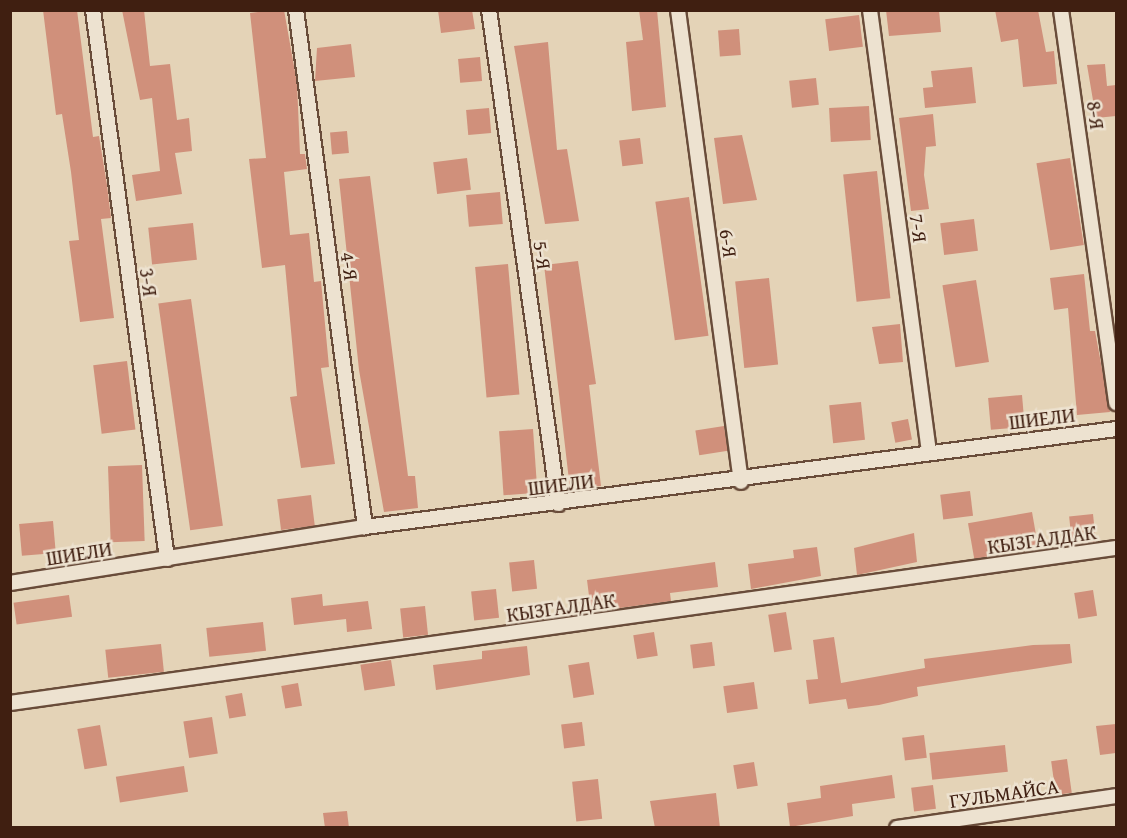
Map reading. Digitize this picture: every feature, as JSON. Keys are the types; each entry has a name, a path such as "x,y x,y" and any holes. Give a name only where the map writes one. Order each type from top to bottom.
{"street":[{"name":"3-Я","path":"93,10 166,559"},
{"name":"4-Я","path":"296,10 365,527"},
{"name":"5-Я","path":"489,10 558,504"},
{"name":"6-Я","path":"678,10 741,482"},
{"name":"7-Я","path":"870,10 929,452"},
{"name":"8-Я","path":"1061,10 1116,403"},
{"name":"ШИЕЛИ","path":"10,583 365,527 741,482 929,452 1116,429"},
{"name":"КЫЗГАЛДАК","path":"10,703 1116,549"},
{"name":"ГУЛЬМАЙСА","path":"897,828 1116,796"}],"building":[{"path":"43,10 77,10 93,137 99,136 111,218 101,219 114,318 80,322 69,241 79,240 71,172 62,114 56,115"},
{"path":"122,10 144,10 150,66 170,64 177,120 189,118 192,151 175,153 182,194 136,201 132,175 160,171 152,98 140,100"},
{"path":"284,10 297,83 300,154 305,154 307,169 284,172 290,235 309,233 314,282 321,281 329,367 321,368 335,464 301,468 290,397 297,396 285,265 262,268 249,159 266,158 250,13"},
{"path":"438,10 472,10 475,29 441,33"},
{"path":"639,10 657,10 666,107 632,111 626,42 643,40"},
{"path":"886,10 939,10 941,32 889,36"},
{"path":"995,10 1038,10 1046,52 1054,51 1057,84 1023,87 1018,39 1001,42"},
{"path":"859,15 863,47 829,51 825,19"},
{"path":"739,29 741,55 720,56 718,30"},
{"path":"548,42 557,150 567,149 579,221 545,224 514,46"},
{"path":"351,44 355,77 315,81 317,48"},
{"path":"480,57 482,81 460,83 458,59"},
{"path":"1105,64 1107,86 1116,85 1116,116 1096,118 1087,65"},
{"path":"972,67 976,103 925,108 923,88 933,87 931,71"},
{"path":"816,78 819,105 792,108 789,81"},
{"path":"869,106 871,140 831,142 829,108"},
{"path":"489,108 491,133 468,135 466,110"},
{"path":"933,114 936,146 926,147 924,175 929,209 911,211 899,118"},
{"path":"347,131 349,153 332,154 330,132"},
{"path":"742,135 757,200 723,204 714,138"},
{"path":"640,138 643,164 622,166 619,141"},
{"path":"467,158 471,190 437,194 433,162"},
{"path":"1070,158 1084,245 1050,250 1036,163"},
{"path":"877,171 890,298 857,302 843,175"},
{"path":"370,176 408,476 415,476 418,508 384,512 359,370 339,179"},
{"path":"500,192 503,224 469,227 466,195"},
{"path":"689,197 708,336 675,340 655,202"},
{"path":"974,219 978,251 944,255 940,223"},
{"path":"193,223 197,260 152,265 148,228"},
{"path":"578,261 596,384 589,385 601,486 570,489 544,265"},
{"path":"508,264 519,395 487,397 475,267"},
{"path":"1084,274 1090,331 1095,331 1110,412 1077,415 1068,308 1054,310 1050,278"},
{"path":"769,278 778,365 744,368 735,282"},
{"path":"976,280 989,362 955,367 942,285"},
{"path":"191,299 223,526 190,530 158,304"},
{"path":"900,324 903,362 879,364 872,327"},
{"path":"127,361 135,429 102,434 93,365"},
{"path":"1022,395 1025,427 991,430 988,398"},
{"path":"861,402 865,440 833,443 829,405"},
{"path":"908,419 912,440 895,443 891,422"},
{"path":"724,426 728,451 699,455 695,431"},
{"path":"533,429 537,493 504,495 499,431"},
{"path":"142,465 145,541 111,542 108,466"},
{"path":"970,491 973,516 943,519 940,495"},
{"path":"311,495 315,526 281,530 277,499"},
{"path":"1032,512 1038,547 974,559 968,523"},
{"path":"1093,514 1096,542 1072,544 1069,517"},
{"path":"53,521 56,553 22,556 19,524"},
{"path":"914,533 917,562 857,575 854,548"},
{"path":"817,547 821,576 751,589 748,564 794,558 793,550"},
{"path":"534,560 537,589 512,591 509,563"},
{"path":"715,562 718,587 670,593 671,601 591,612 587,580"},
{"path":"496,589 499,618 474,620 471,592"},
{"path":"1093,590 1097,616 1078,619 1074,593"},
{"path":"322,594 323,606 368,601 372,629 347,632 346,619 294,625 291,598"},
{"path":"69,595 72,617 17,625 14,603"},
{"path":"425,606 428,635 403,637 400,609"},
{"path":"786,612 792,650 774,652 768,615"},
{"path":"263,622 266,651 209,657 206,628"},
{"path":"654,632 658,656 637,659 633,635"},
{"path":"834,637 841,683 925,668 924,659 1033,645 1070,644 1072,663 917,687 918,696 879,705 848,709 846,699 809,704 806,680 818,679 813,640"},
{"path":"712,642 715,666 693,669 690,645"},
{"path":"161,644 164,672 108,678 105,650"},
{"path":"527,646 530,675 436,690 433,665 482,659 482,651"},
{"path":"391,660 395,686 364,691 360,665"},
{"path":"589,662 594,695 573,698 568,665"},
{"path":"754,682 758,709 727,713 723,686"},
{"path":"298,683 302,706 285,709 281,686"},
{"path":"242,693 246,716 229,719 225,696"},
{"path":"212,717 218,754 189,758 183,722"},
{"path":"582,722 585,746 564,748 561,725"},
{"path":"1116,724 1116,753 1100,755 1096,726"},
{"path":"100,725 107,765 84,769 77,729"},
{"path":"924,735 927,758 905,761 902,738"},
{"path":"1005,745 1008,772 932,780 929,753"},
{"path":"1067,759 1072,793 1056,795 1051,761"},
{"path":"754,762 758,786 737,789 733,765"},
{"path":"184,766 188,792 120,802 116,777"},
{"path":"892,775 895,798 852,804 853,816 790,827 787,803 821,798 820,786"},
{"path":"598,779 602,819 576,821 572,782"},
{"path":"933,785 936,809 914,812 911,788"},
{"path":"716,793 720,828 655,828 650,801"},
{"path":"347,811 349,828 325,828 323,813"}]}
